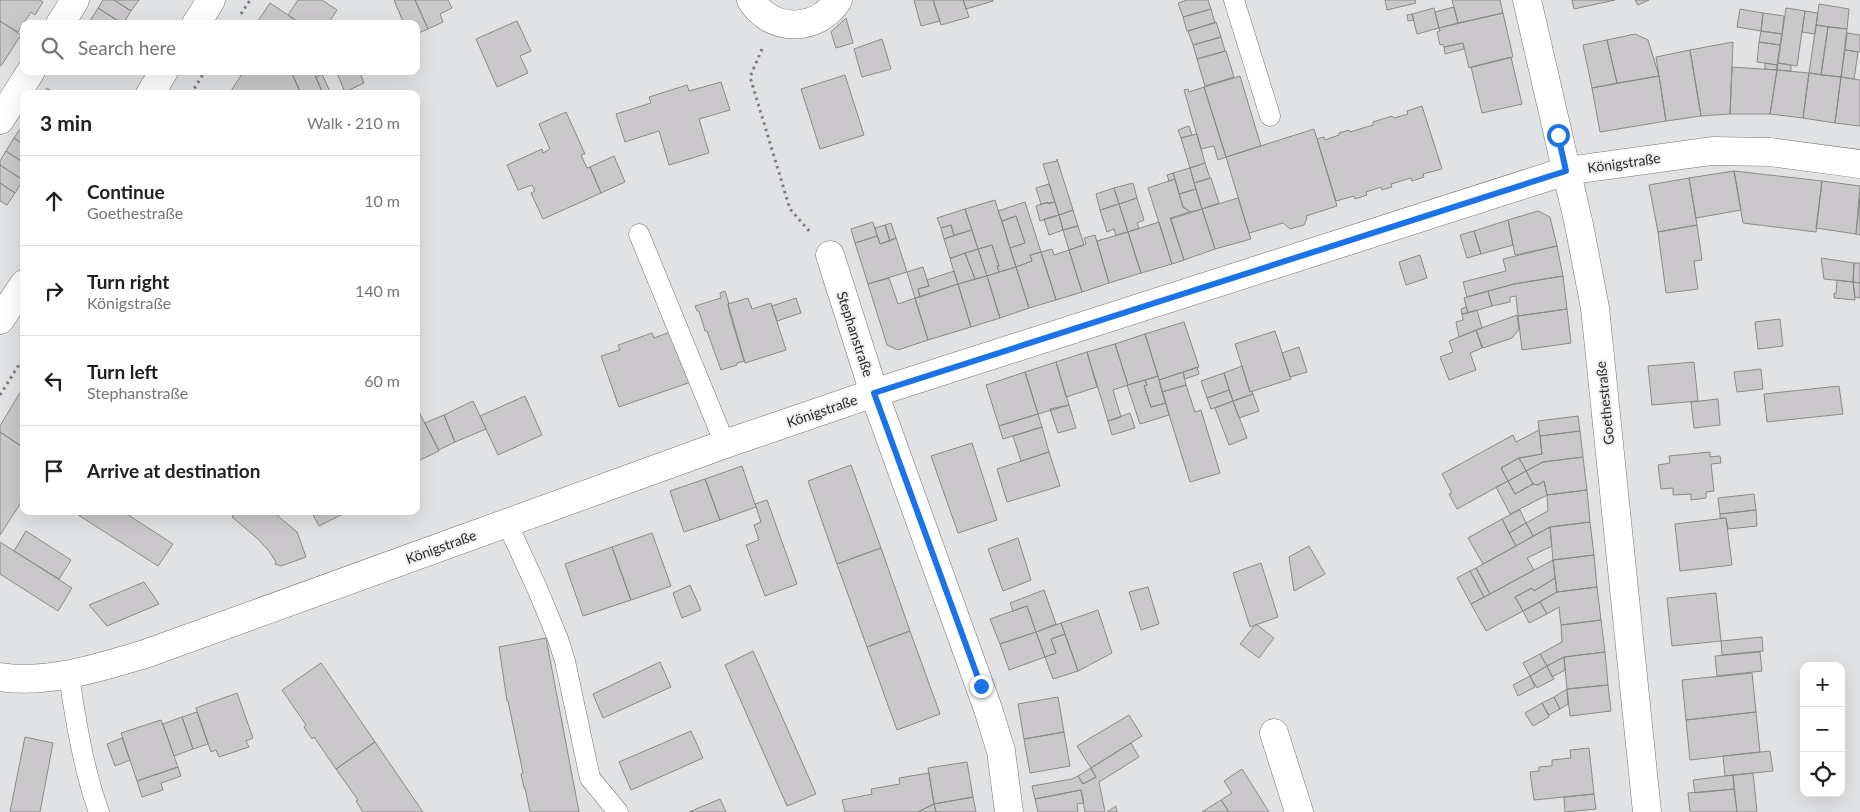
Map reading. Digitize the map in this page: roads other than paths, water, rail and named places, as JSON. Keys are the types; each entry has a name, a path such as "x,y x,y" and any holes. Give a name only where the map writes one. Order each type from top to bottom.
{"street":[{"path":"62,20 75,0"},
{"path":"198,20 211,0"},
{"path":"751,0 758,10 773,21 787,25 806,23 826,14 838,0"},
{"name":"Goethestraße","path":"1527,0 1583,243 1595,308 1647,812"},
{"path":"0,120 28,75"},
{"path":"152,90 162,75"},
{"name":"Königstraße","path":"0,677 23,679 69,675 145,654 725,444 874,393 1566,171 1722,151 1770,152 1860,164"},
{"name":"Stephanstraße","path":"830,255 874,393 988,708 1001,751 1009,812"},
{"path":"0,320 20,290"},
{"path":"1274,733 1299,812"}],"lane":[{"path":"1234,0 1270,116"},
{"path":"639,234 725,444"},
{"path":"507,524 558,639 565,661 590,778 618,812"},
{"path":"69,675 76,720 99,812"}]}
